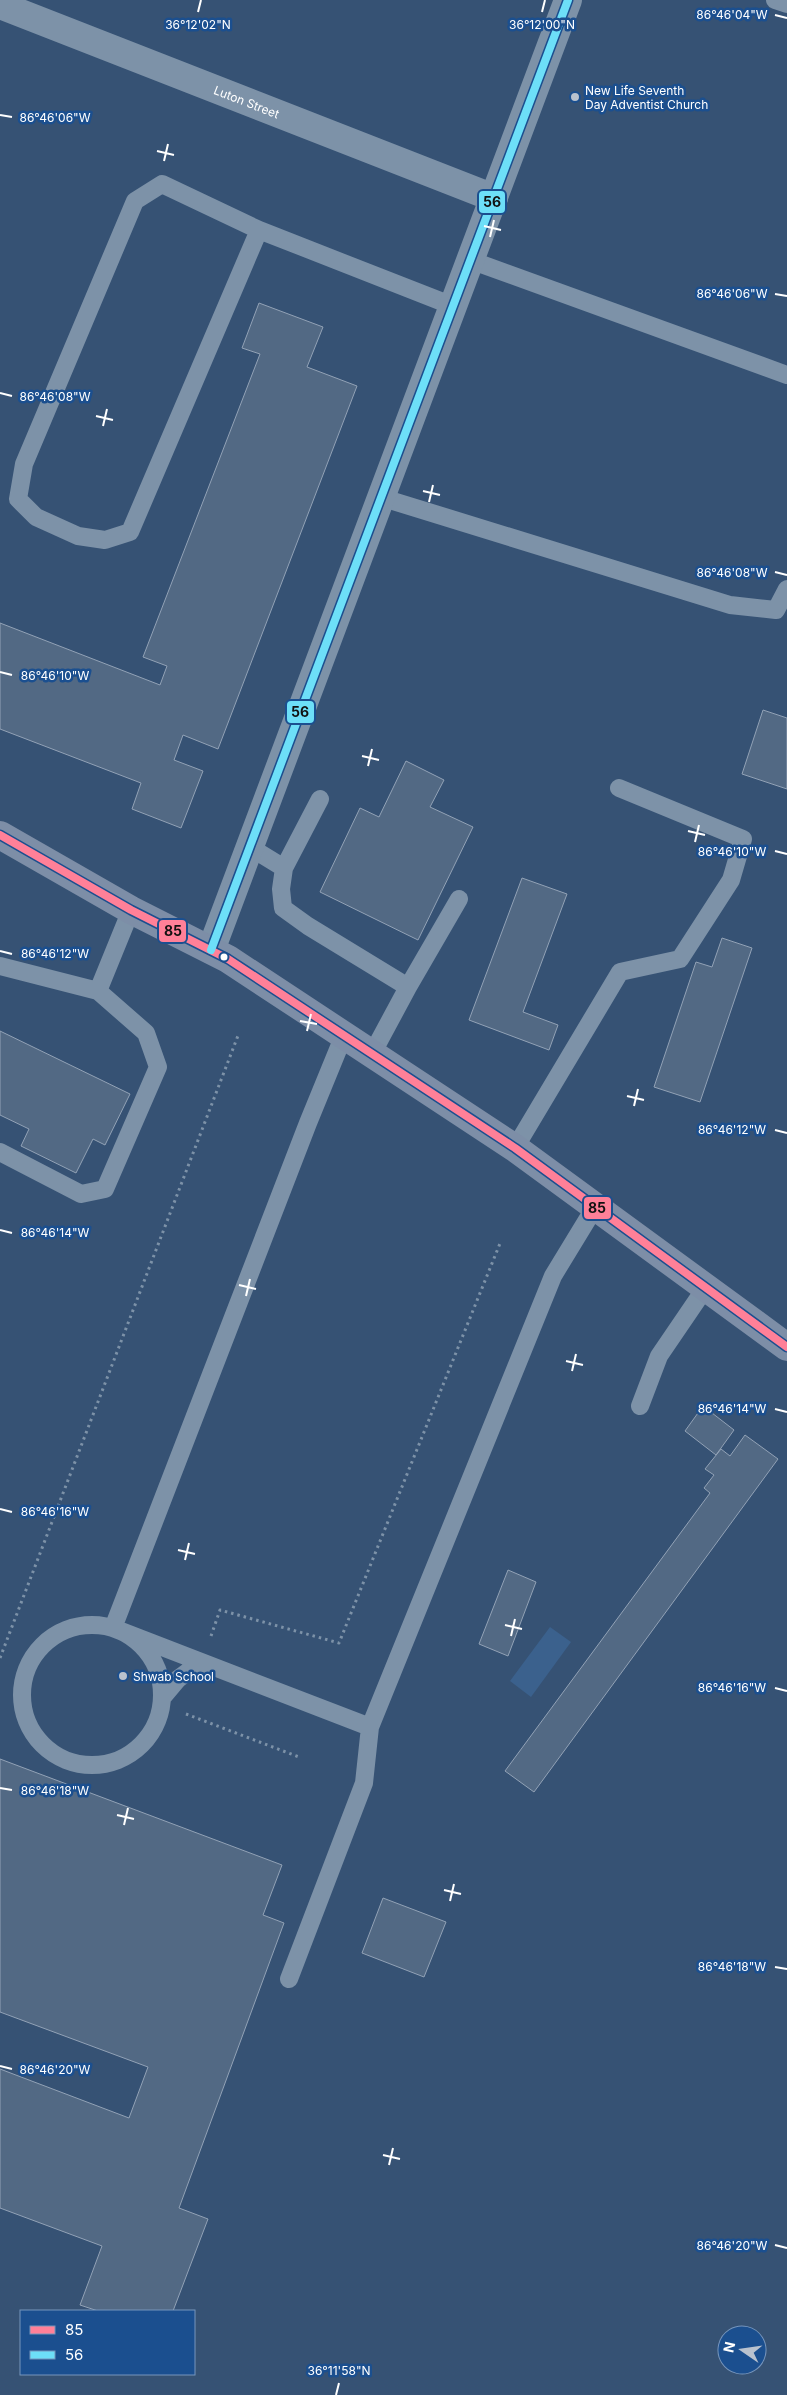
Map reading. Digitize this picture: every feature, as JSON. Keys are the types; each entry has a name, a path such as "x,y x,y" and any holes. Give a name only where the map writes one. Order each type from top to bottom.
{"main road":[{"path":"0,835 131,910 228,958 515,1148 787,1346"}],"street":[{"path":"211,950 248,846 568,0"},
{"name":"Luton Street","path":"0,5 494,198"}],"lane":[{"path":"774,0 787,4"},
{"path":"259,230 130,532 105,540 78,536 36,517 18,499 24,464 135,201 162,184 259,230 453,306"},
{"path":"470,260 787,375"},
{"path":"380,497 730,605 776,610 787,589"},
{"path":"515,1148 620,972 680,959 731,880 743,839 619,788"},
{"path":"320,799 284,868 281,889 283,908 308,926 408,987"},
{"path":"248,846 284,868"},
{"path":"372,1054 459,899"},
{"path":"98,991 131,910"},
{"path":"0,966 98,991 146,1033 158,1067 105,1189 81,1194 0,1152"},
{"path":"113,1628 304,1132 344,1035"},
{"path":"289,1979 364,1783 370,1727 553,1276 595,1206"},
{"path":"640,1406 659,1356 706,1287"},
{"path":"113,1628 133,1638 149,1654 159,1675 162,1698 157,1720 146,1740 128,1755 107,1763 84,1765 62,1758 43,1746 29,1726 22,1704 23,1681 31,1659 47,1641 67,1629 90,1624 113,1628 370,1727"},
{"path":"162,1698 178,1679 201,1662"}],"path":[{"path":"0,1658 239,1033"},
{"path":"201,1662 220,1610 339,1643 501,1240"},
{"path":"182,1712 299,1758"}],"water":[{"path":"550,1627 571,1642 531,1697 510,1681"}],"building":[{"path":"259,303 323,327 307,367 357,386 218,749 183,735 174,760 203,771 181,828 132,809 141,783 0,729 0,623 160,685 167,666 143,657 260,354 242,348"},
{"path":"763,710 787,718 787,789 742,774"},
{"path":"406,761 444,780 430,807 473,827 418,940 320,892 360,808 379,817"},
{"path":"522,878 567,894 523,1012 558,1025 549,1050 469,1020"},
{"path":"722,938 752,948 700,1102 654,1087 696,962 712,967"},
{"path":"0,1031 130,1094 105,1145 93,1139 76,1173 21,1146 29,1129 0,1115"},
{"path":"703,1406 734,1430 716,1455 685,1431"},
{"path":"745,1435 778,1459 534,1792 505,1771 710,1493 704,1488 714,1475 705,1469 721,1449 730,1456"},
{"path":"508,1570 536,1582 508,1656 479,1644"},
{"path":"0,1759 282,1865 263,1915 284,1923 179,2208 208,2219 173,2310 95,2310 80,2305 102,2246 0,2208 0,2069 129,2118 148,2067 0,2012"},
{"path":"383,1898 446,1922 424,1977 362,1953"}],"transit line":[{"name":"56","path":"211,950 568,0"},
{"name":"85","path":"0,835 131,910 228,959 515,1148 787,1347"}],"place":[{"name":"New Life Seventh Day Adventist Church","path":"575,97"},
{"name":"Shwab School","path":"123,1676"}]}
